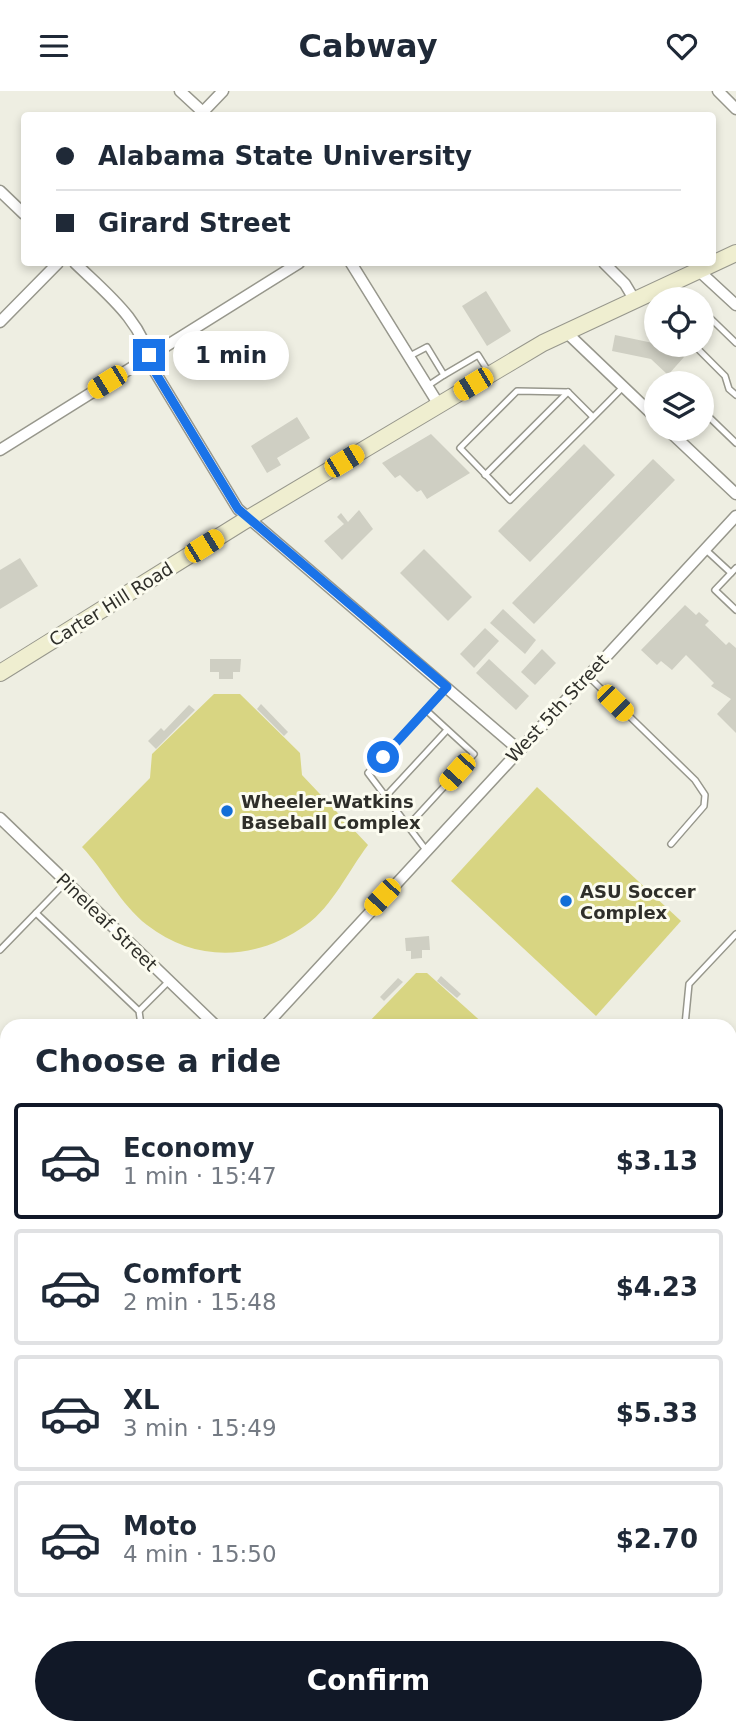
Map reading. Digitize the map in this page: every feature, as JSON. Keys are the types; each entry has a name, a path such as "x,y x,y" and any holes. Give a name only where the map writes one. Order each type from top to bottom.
{"main road":[{"name":"Carter Hill Road","path":"716,262 736,253"},
{"name":"Carter Hill Road","path":"1,670 249,518 565,331 707,266"}],"street":[{"path":"180,91 200,112"},
{"path":"206,112 223,91"},
{"path":"718,91 736,109"},
{"path":"0,191 21,211"},
{"path":"0,322 55,266"},
{"path":"78,266 131,319 147,343 152,367 238,509 519,750"},
{"path":"0,450 294,266"},
{"path":"353,266 439,405"},
{"path":"607,266 625,284 634,299"},
{"path":"698,270 736,305"},
{"path":"565,331 644,406"},
{"path":"681,442 736,494"},
{"name":"West 5th Street","path":"271,1019 736,516"},
{"name":"Pineleaf Street","path":"0,818 209,1019"}],"lane":[{"path":"714,322 736,343"},
{"path":"408,358 427,347 444,375"},
{"path":"426,387 478,355 490,374"},
{"path":"706,357 725,376 730,389 736,395"},
{"path":"593,417 568,392 517,391 460,448 510,500 624,387"},
{"path":"485,475 568,392"},
{"path":"714,422 736,443"},
{"path":"705,549 734,571 715,590 736,610"},
{"path":"587,676 695,780 705,795 704,806 671,843"},
{"path":"426,850 368,773 447,687"},
{"path":"408,826 474,754 426,710"},
{"path":"386,796 447,730"},
{"path":"0,950 66,882"},
{"path":"36,913 139,1011 140,1019"},
{"path":"686,1019 689,984 736,934"},
{"path":"139,1011 169,981"}],"shaded area":[{"name":"Wheeler-Watkins Baseball Complex","path":"214,694 240,694 300,753 302,775 368,845 332,898 306,925 267,946 226,953 185,946 147,925 137,917 82,847 150,778 152,754"},
{"name":"ASU Soccer Complex","path":"537,787 681,921 596,1016 451,881"},
{"path":"416,973 427,973 478,1019 372,1019"}],"building":[{"path":"486,291 511,331 487,346 462,306"},
{"path":"615,335 644,341 644,357 684,357 672,371 664,371 651,359 612,351"},
{"path":"297,417 310,438 277,458 281,465 267,473 251,446"},
{"path":"431,434 470,473 427,499 421,490 417,492 400,475 395,478 382,463"},
{"path":"584,444 615,475 530,562 498,531"},
{"path":"653,459 675,480 534,624 512,603"},
{"path":"359,510 373,529 342,560 324,541 344,524 337,517 341,513 348,522"},
{"path":"424,549 472,597 448,621 400,573"},
{"path":"20,558 38,586 0,609 0,570"},
{"path":"685,605 696,615 699,612 709,621 705,625 726,645 729,642 736,648 736,733 717,714 731,699 711,686 714,683 686,655 672,670 661,661 657,665 641,650"},
{"path":"503,609 536,640 525,654 490,623"},
{"path":"485,628 499,641 474,668 460,654"},
{"path":"542,649 556,663 535,685 521,672"},
{"path":"210,659 241,659 240,672 233,672 233,679 219,679 219,672 210,672"},
{"path":"489,659 529,696 516,710 476,673"},
{"path":"261,704 288,732 284,736 257,709"},
{"path":"189,705 195,710 156,749 148,741 161,728 164,731"},
{"path":"429,936 430,950 422,950 422,958 411,959 411,951 406,951 405,938"},
{"path":"441,976 461,994 457,998 437,981"},
{"path":"398,978 403,982 384,1001 380,997"}],"place":[{"name":"Wheeler-Watkins Baseball Complex","path":"227,811"},
{"name":"ASU Soccer Complex","path":"566,901"}],"route":[{"path":"149,355 152,367 238,509 447,687 383,757"}]}
